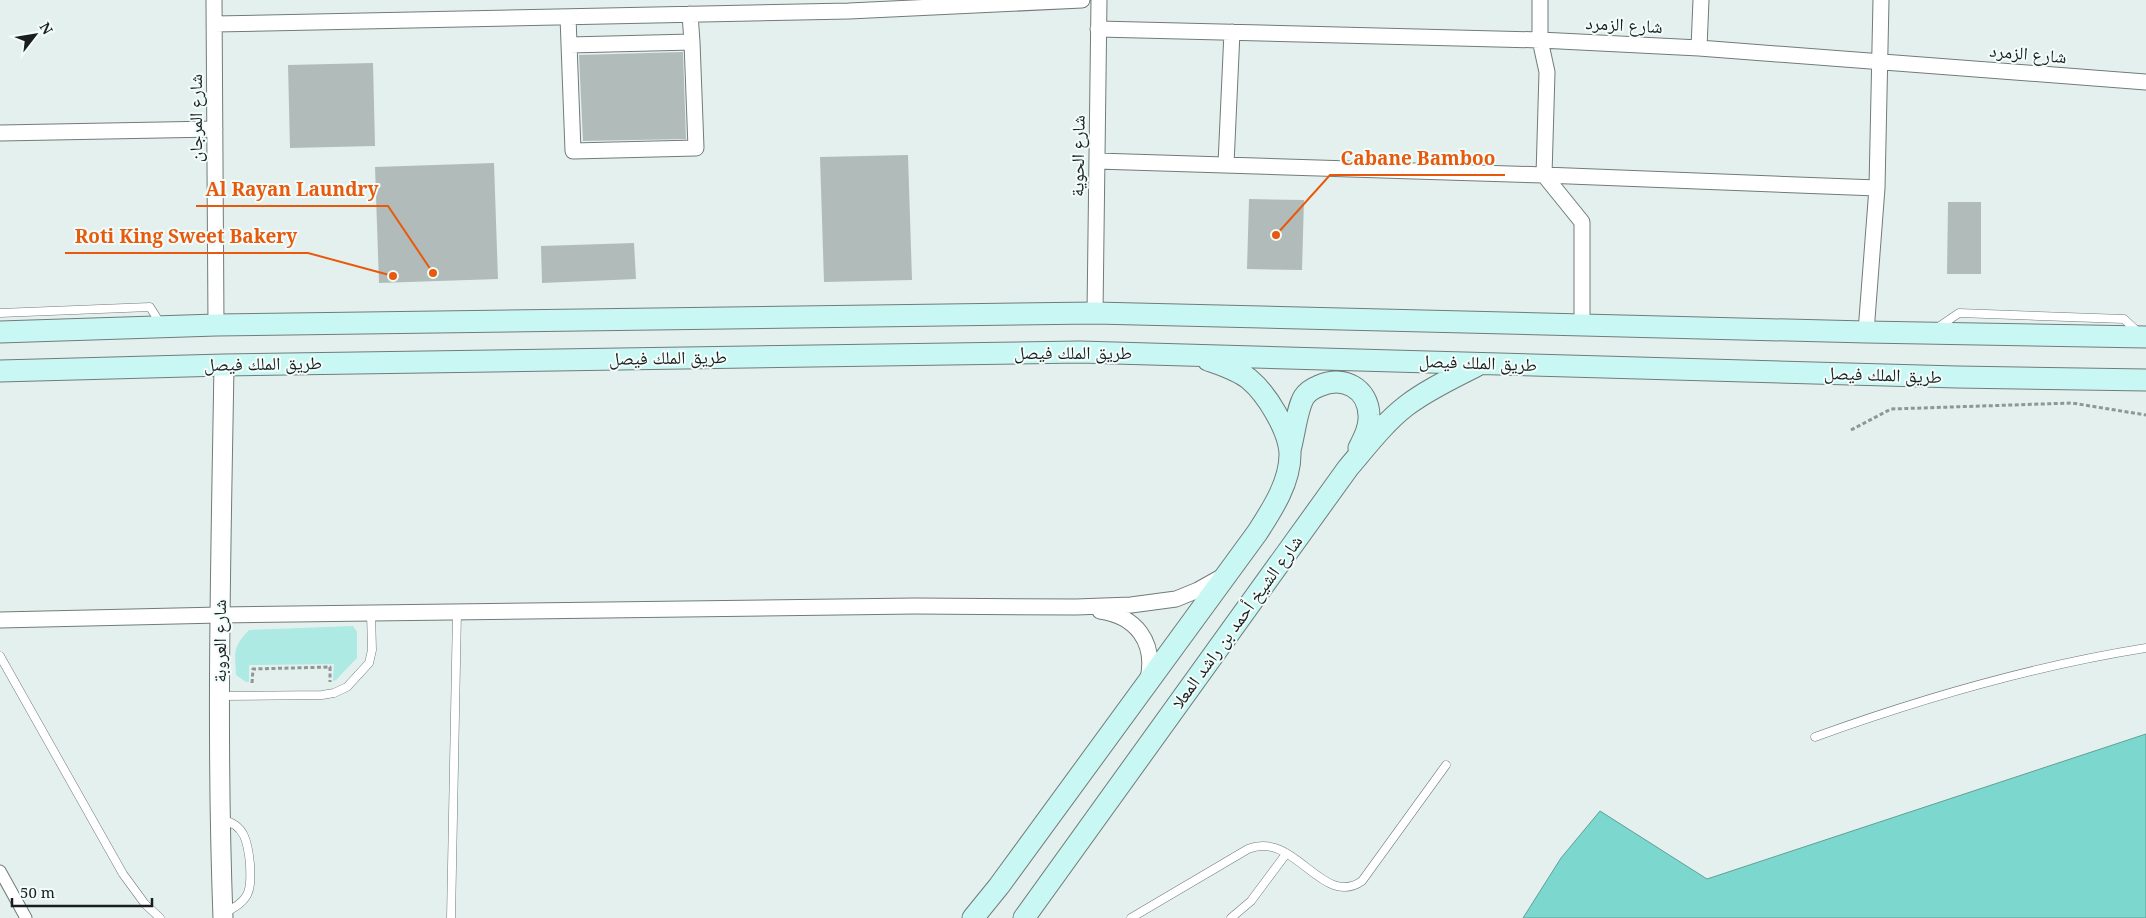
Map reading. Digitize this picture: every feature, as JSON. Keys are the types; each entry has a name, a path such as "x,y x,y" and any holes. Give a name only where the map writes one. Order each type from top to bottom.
{"main road":[{"path":"0,332 216,326 1095,313 2145,337"},
{"name":"طريق الملك فيصل","path":"0,371 224,365 1080,352 1957,377 2146,380"},
{"name":"شارع الشيخ أحمد بن راشد المعلا","path":"974,918 1274,508 1285,480 1290,452 1283,427 1266,398 1249,379 1232,369 1193,354"},
{"name":"شارع الشيخ أحمد بن راشد المعلا","path":"1029,915 1348,468 1382,429 1406,406 1448,380 1484,363"},
{"path":"1290,452 1297,427 1299,408 1305,396 1328,382 1339,381 1350,384 1360,391 1367,403 1369,416 1365,437 1348,468"}],"street":[{"name":"شارع المرجان","path":"214,0 216,326"},
{"path":"214,24 690,14 848,5 1082,0"},
{"name":"شارع الحوية","path":"1095,313 1099,0"},
{"path":"1540,0 1540,40 1546,72 1544,175 1582,222 1582,325"},
{"path":"1699,48 1701,0"},
{"path":"1866,332 1877,188 1881,0"},
{"path":"568,17 573,151 696,148 690,14"},
{"name":"شارع الزمرد","path":"1098,29 1540,40 1699,48 2146,82"},
{"path":"1226,164 1232,32"},
{"path":"568,45 692,42"},
{"path":"0,133 215,129"},
{"path":"1097,162 1226,164 1877,188"},
{"name":"شارع العروبة","path":"223,915 220,820 220,615 224,365"},
{"path":"0,620 220,615 1130,605 1176,599 1198,590 1227,574"},
{"path":"1076,607 1112,613 1128,620 1141,632 1148,648 1151,664 1146,685"},
{"path":"0,871 26,918"}],"lane":[{"path":"0,313 150,307 163,327"},
{"path":"451,918 457,612"},
{"path":"220,696 322,695 334,693 347,687 369,664 372,650 371,613"},
{"path":"1815,737 1897,708 2008,676 2146,648"},
{"path":"0,656 123,874 145,904 160,918"},
{"path":"1131,918 1248,849 1268,845 1281,849 1336,887 1350,888 1362,881 1446,765"},
{"path":"220,820 234,824 244,834 248,847 251,879 250,887 243,901 223,915"},
{"path":"1231,918 1251,901 1286,854"}],"path":[{"path":"1851,430 1891,409 2072,403 2146,415"},
{"path":"245,685 252,684 253,669 330,667 330,685 338,683"}],"shaded area":[{"path":"353,626 357,632 357,658 336,680 333,681 334,664 249,665 249,682 236,675 235,660 237,646 249,630"},
{"path":"2146,734 2146,918 1523,918 1561,858 1600,811 1707,879"}],"building":[{"path":"683,52 686,139 583,141 579,55"},
{"path":"373,63 375,146 290,148 288,65"},
{"path":"908,155 912,280 824,282 820,157"},
{"path":"494,163 498,279 379,283 375,167"},
{"path":"1249,199 1304,200 1302,270 1247,269"},
{"path":"1948,202 1981,202 1981,274 1947,274"},
{"path":"634,243 636,279 542,283 541,246"}],"place":[{"name":"Cabane Bamboo","path":"1276,235"},
{"name":"Al Rayan Laundry","path":"433,273"},
{"name":"Roti King Sweet Bakery","path":"393,276"}]}
